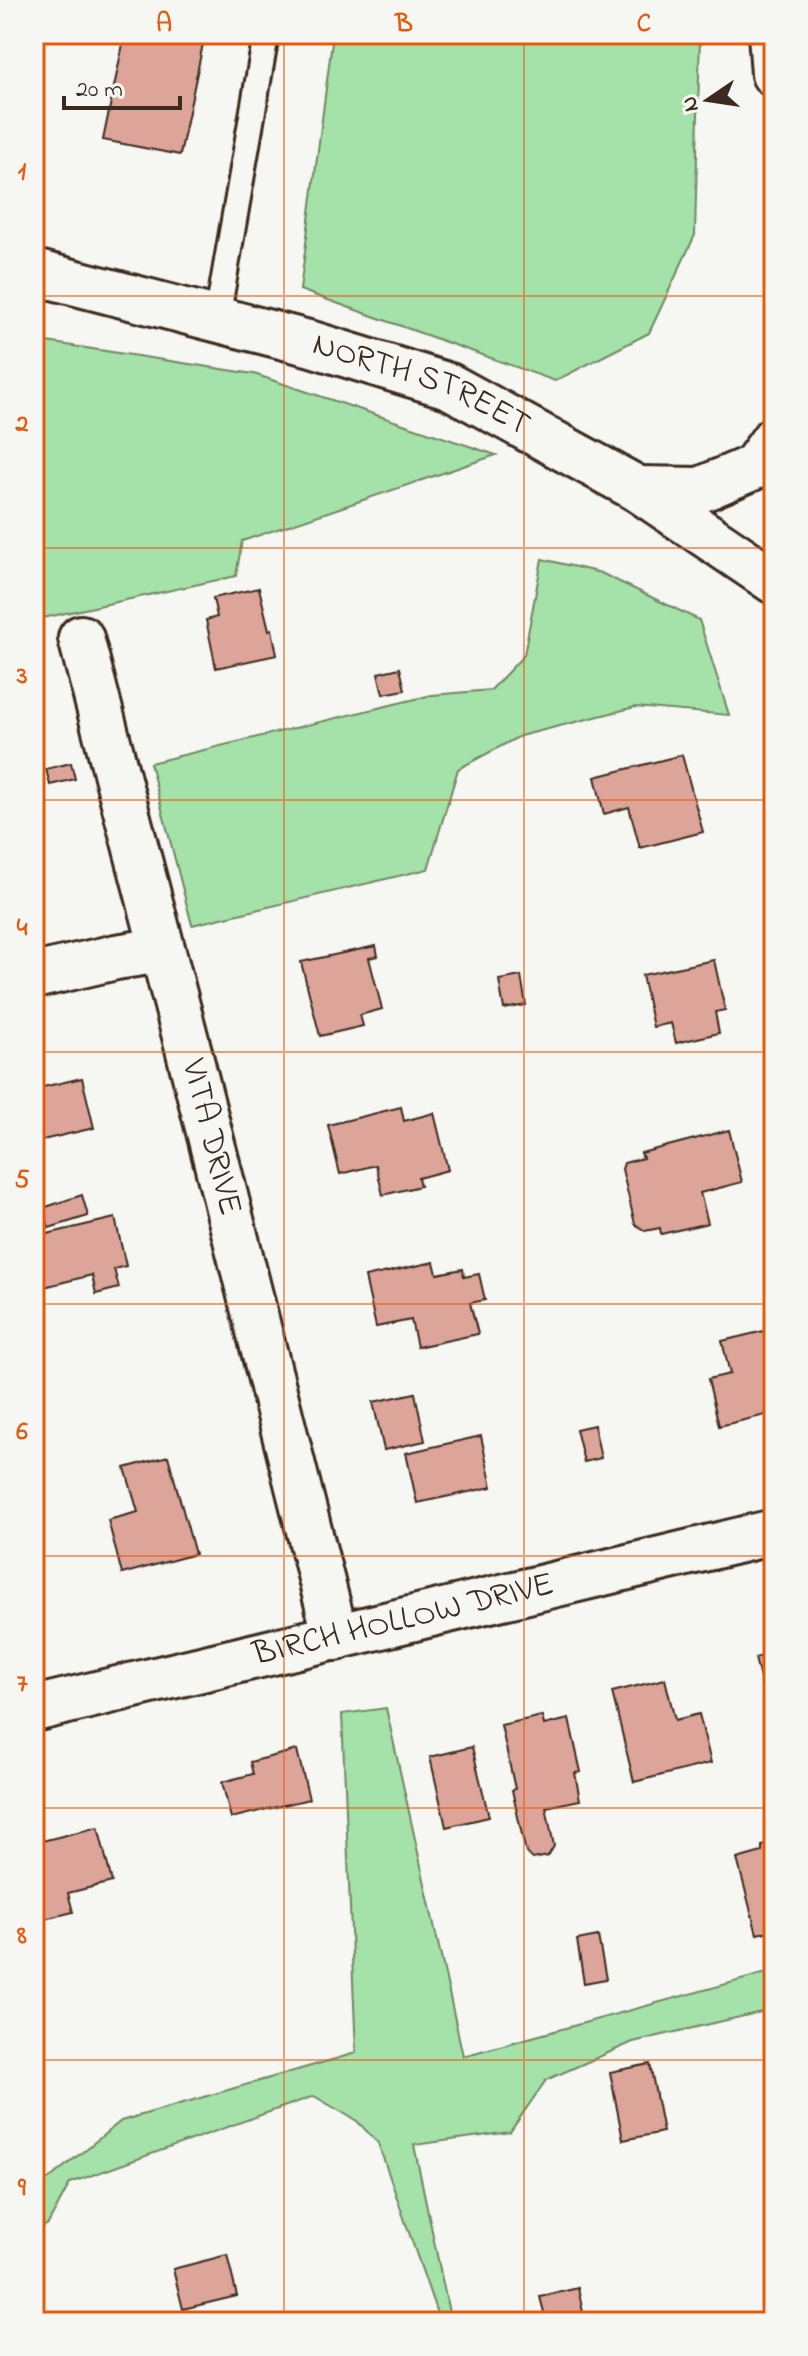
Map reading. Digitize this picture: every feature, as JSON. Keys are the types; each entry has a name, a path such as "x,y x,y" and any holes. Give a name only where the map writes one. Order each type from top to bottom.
{"street":[{"name":"NORTH STREET","path":"34,272 312,344 449,386 638,489 774,581"},
{"path":"638,489 700,490 754,467 774,439"},
{"name":"VITA DRIVE","path":"81,638 186,1040 336,1638"},
{"path":"34,976 161,950"},
{"name":"BIRCH HOLLOW DRIVE","path":"34,1709 774,1532"}],"lane":[{"path":"217,319 266,35"}],"green space":[{"path":"333,34 700,34 695,235 649,333 555,381 300,290"},
{"path":"34,340 254,374 496,455 242,541 236,576 34,620"},
{"path":"542,559 601,573 699,620 729,715 635,707 520,736 458,769 428,869 192,925 150,763 432,695 491,690 524,655"},
{"path":"386,1708 463,2056 774,1971 774,2009 633,2042 546,2080 510,2132 414,2145 451,2322 440,2322 378,2143 357,2121 314,2096 70,2183 48,2224 34,2231 34,2189 121,2121 356,2053 342,1714"}],"building":[{"path":"125,34 205,34 180,155 103,140"},
{"path":"259,588 277,655 216,668 206,620 217,617 213,598"},
{"path":"400,668 405,690 383,694 378,673"},
{"path":"682,755 703,832 640,848 629,807 604,814 595,777"},
{"path":"71,763 75,779 50,785 46,769"},
{"path":"376,946 378,956 369,958 382,1009 360,1015 363,1026 320,1036 301,962"},
{"path":"714,960 725,1010 715,1012 719,1033 676,1043 671,1023 653,1027 642,975"},
{"path":"521,976 526,1005 504,1009 499,980"},
{"path":"82,1078 94,1128 34,1142 34,1089"},
{"path":"401,1107 404,1121 434,1113 448,1170 418,1178 420,1186 383,1195 376,1165 340,1174 328,1125"},
{"path":"729,1130 742,1182 700,1193 708,1223 661,1234 660,1228 645,1231 635,1224 622,1169 624,1163 643,1158 641,1153"},
{"path":"82,1195 88,1216 49,1228 43,1208"},
{"path":"115,1218 126,1266 114,1269 119,1288 96,1294 92,1275 44,1287 34,1237"},
{"path":"434,1262 437,1274 463,1269 464,1277 479,1274 485,1300 470,1303 478,1334 417,1347 411,1320 376,1327 365,1277"},
{"path":"768,1330 774,1355 774,1413 719,1426 708,1379 730,1374 722,1341"},
{"path":"415,1393 425,1441 384,1450 373,1402"},
{"path":"594,1425 601,1458 584,1462 576,1429"},
{"path":"481,1436 492,1487 417,1503 406,1453"},
{"path":"168,1456 195,1554 122,1574 108,1520 138,1512 125,1468"},
{"path":"774,1653 774,1737 755,1658"},
{"path":"665,1679 675,1720 699,1714 711,1763 634,1782 612,1692"},
{"path":"542,1716 544,1725 569,1719 581,1772 575,1773 580,1800 546,1807 554,1846 548,1856 533,1859 526,1853 501,1725"},
{"path":"472,1747 489,1817 446,1827 430,1757"},
{"path":"297,1750 309,1799 231,1818 222,1782 253,1774 250,1762"},
{"path":"98,1827 112,1882 68,1893 73,1912 45,1919 34,1912 34,1843"},
{"path":"774,1843 774,1930 757,1934 737,1859 762,1852 762,1846"},
{"path":"598,1936 606,1979 584,1983 577,1940"},
{"path":"650,2064 663,2132 623,2140 610,2072"},
{"path":"227,2255 237,2296 183,2309 173,2269"},
{"path":"578,2288 585,2322 537,2322 546,2320 540,2297"}]}
